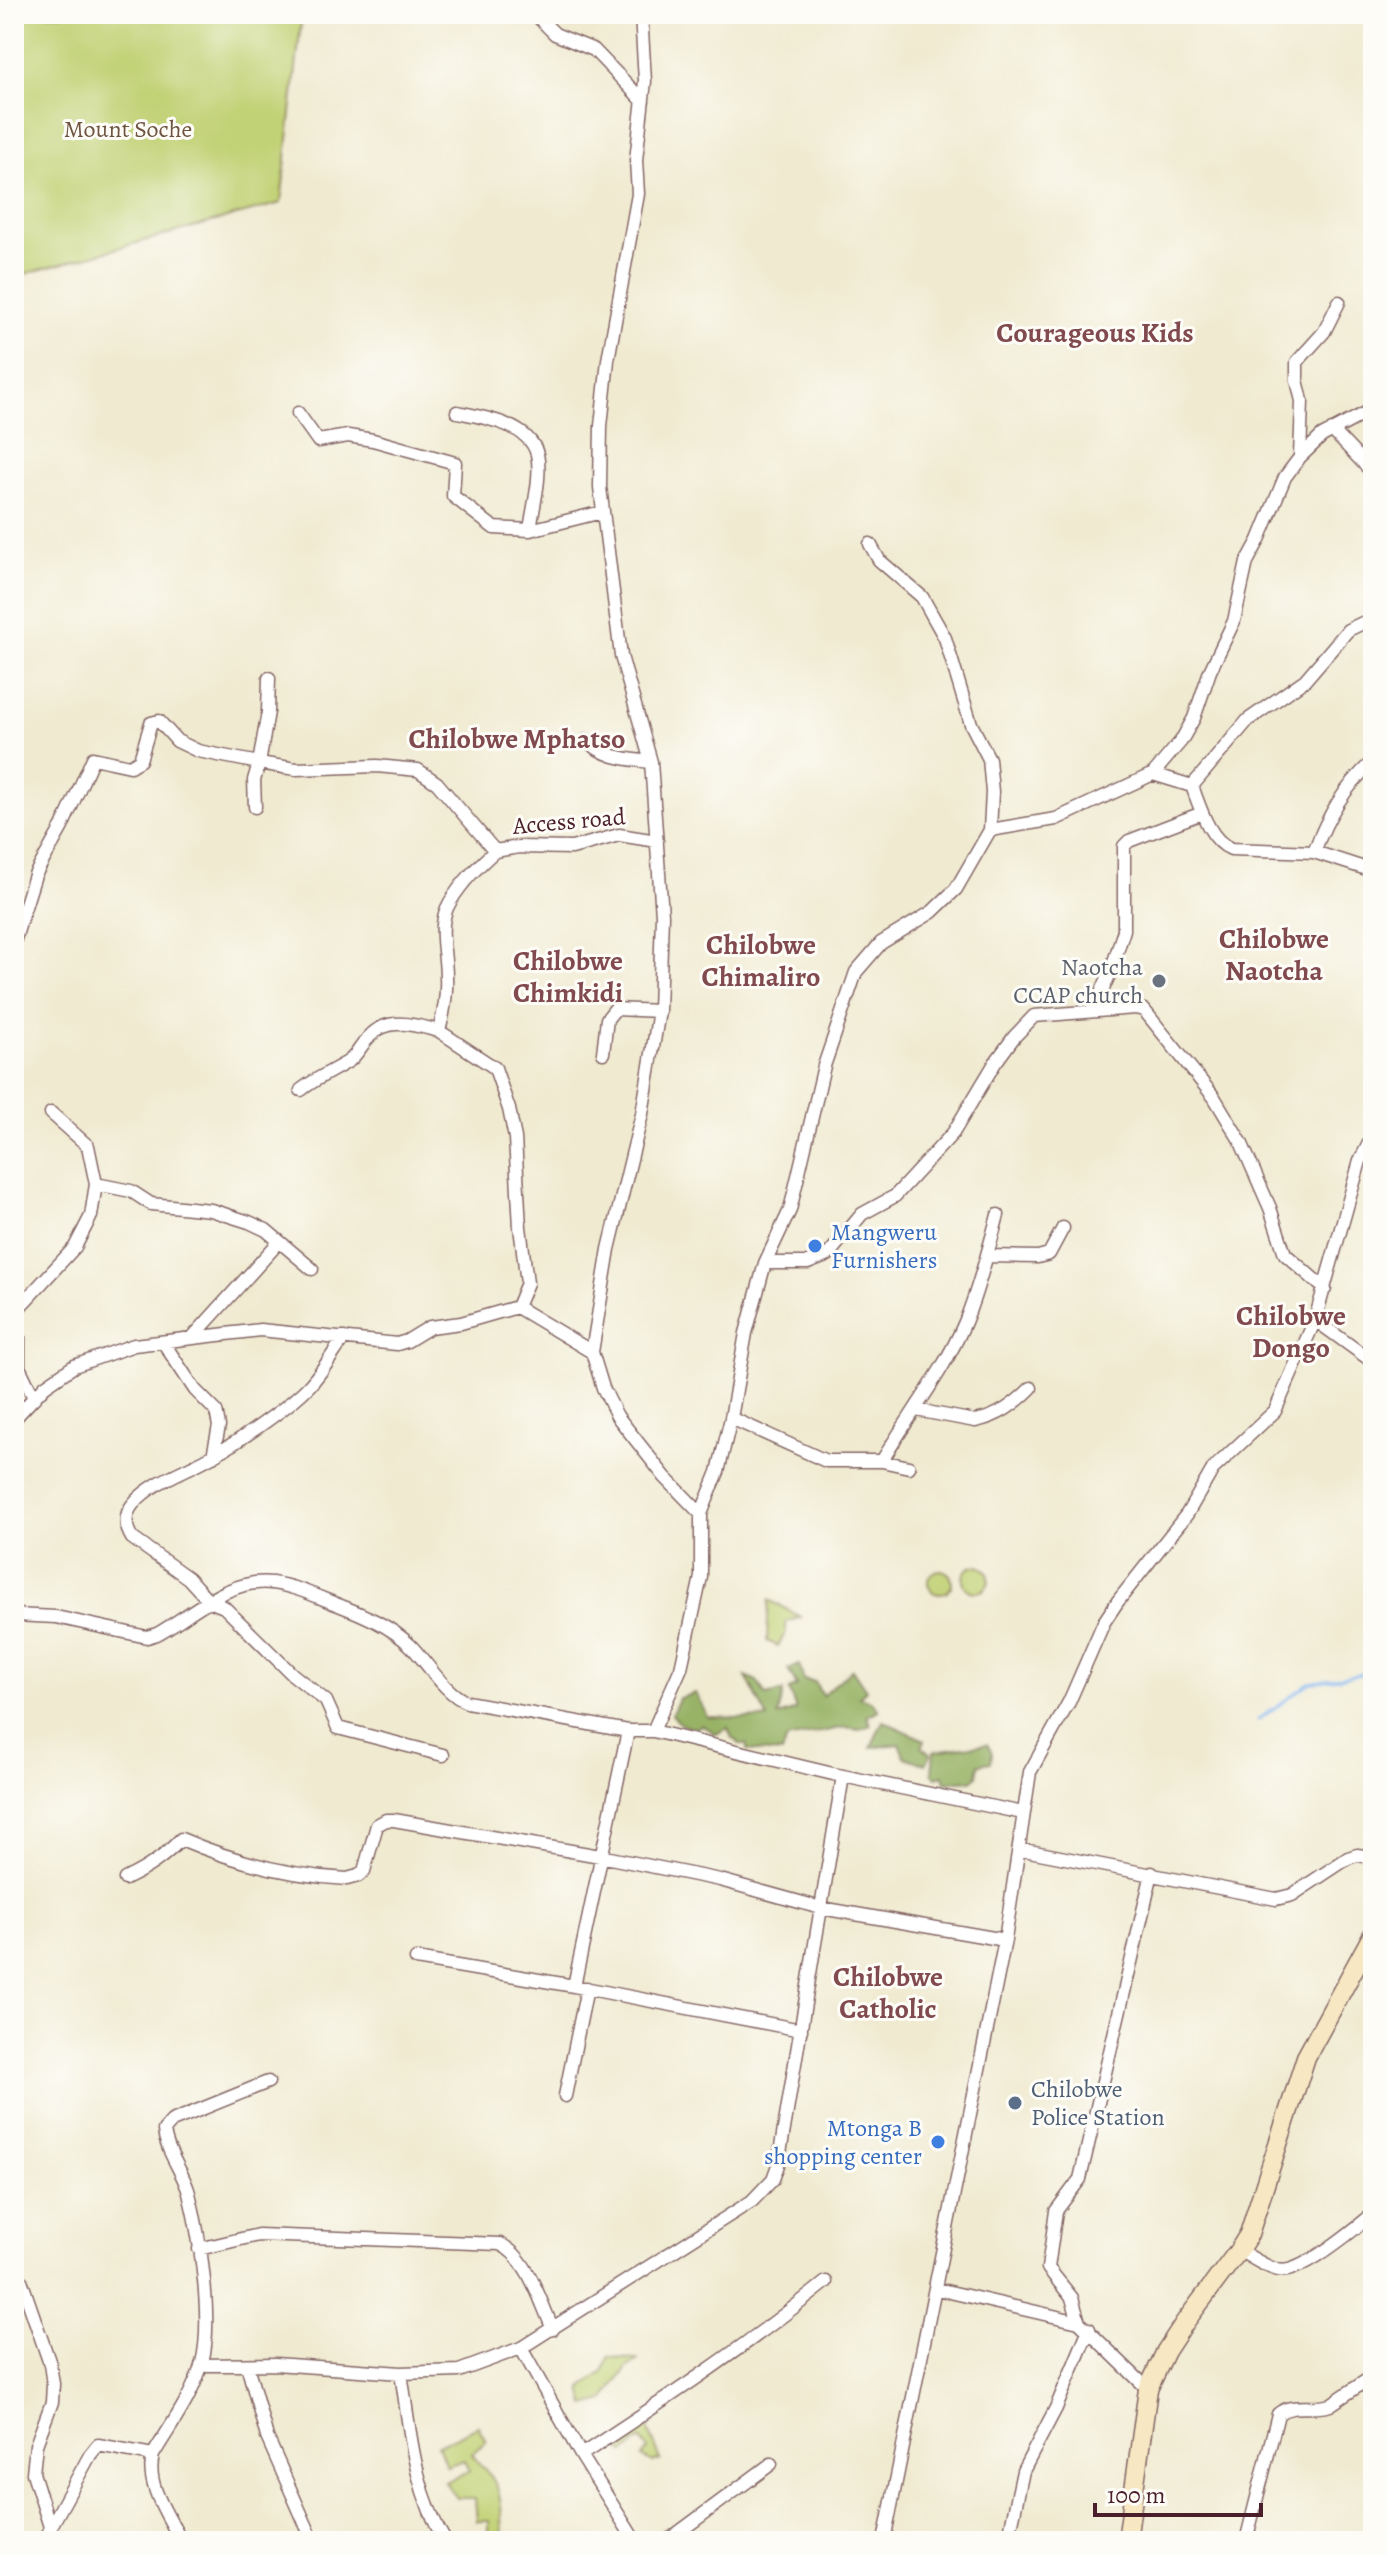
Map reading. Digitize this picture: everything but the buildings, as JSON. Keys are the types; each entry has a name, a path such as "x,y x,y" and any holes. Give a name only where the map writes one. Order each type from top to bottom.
{"street":[{"path":"535,14 555,34 594,50 643,101"},
{"path":"641,14 645,81 636,160 637,208 609,349 601,426 600,487 621,656 651,762 662,915 659,1011 642,1114 609,1249 592,1352 603,1388 617,1416 665,1477 701,1514"},
{"path":"1300,457 1302,401 1297,362 1324,332 1339,302"},
{"path":"990,830 1056,819 1153,774 1181,741 1194,718 1210,671 1234,621 1249,557 1285,477 1300,457 1332,430 1373,409"},
{"path":"457,412 516,428 537,452 530,530"},
{"path":"298,413 318,441 348,436 373,440 455,463 453,496 494,528 530,530 602,512"},
{"path":"1332,430 1373,473"},
{"path":"653,1731 678,1677 688,1637 702,1568 701,1514 718,1472 746,1333 765,1263 798,1186 824,1066 856,972 881,943 932,912 956,889 990,830 992,792 989,759 971,724 945,638 922,597 879,560 870,544"},
{"path":"1192,786 1248,720 1305,680 1348,630 1373,618"},
{"path":"255,807 254,780 268,712 269,678"},
{"name":"Access road","path":"14,942 35,875 62,827 93,758 130,766 140,760 151,723 159,721 177,741 198,751 259,763 296,769 377,766 418,770 437,783 495,851 519,847 572,848 619,835 657,841"},
{"path":"587,740 597,751 651,762"},
{"path":"1314,852 1338,800 1373,761"},
{"path":"1153,774 1192,786"},
{"path":"1192,786 1202,813 1217,839 1231,849 1314,852 1373,871"},
{"path":"1094,1009 1111,971 1124,930 1124,846 1129,841 1202,813"},
{"path":"439,1031 446,978 444,922 447,908 479,865 495,851"},
{"path":"765,1263 808,1263 828,1255 862,1214 895,1196 946,1142 995,1063 1034,1016 1135,1008 1144,1010 1214,1097 1241,1142 1270,1208 1285,1254 1325,1289"},
{"path":"603,1053 607,1019 615,1009 659,1011"},
{"path":"301,1090 351,1059 374,1031 403,1022 439,1031 495,1068 515,1138 527,1283 517,1307"},
{"path":"14,1313 60,1265 84,1232 91,1216 96,1184 88,1146 51,1113"},
{"path":"884,2541 1005,1940 1030,1772 1069,1702 1104,1622 1187,1514 1213,1469 1272,1417 1315,1320 1360,1161 1373,1135"},
{"path":"96,1184 131,1191 151,1204 211,1210 249,1222 312,1269"},
{"path":"882,1461 907,1419 916,1410 964,1324 998,1215"},
{"path":"987,1256 1038,1257 1049,1254 1063,1228"},
{"path":"192,1338 279,1242"},
{"path":"14,1419 45,1386 74,1366 134,1345 260,1330 403,1343 430,1327 461,1323 517,1307 592,1352"},
{"path":"1315,1320 1373,1362"},
{"path":"14,1322 19,1337 19,1367 34,1398"},
{"path":"344,1338 309,1387 213,1456 143,1496 131,1505 125,1523 132,1538 188,1578 209,1601 224,1607 292,1674 326,1701 338,1728 443,1755"},
{"path":"163,1342 195,1390 216,1411 219,1426 213,1456"},
{"path":"916,1410 975,1421 1008,1408 1031,1388"},
{"path":"731,1418 826,1461 882,1461 909,1467"},
{"path":"14,1615 56,1617 147,1637 166,1629 209,1601 253,1584 273,1583 299,1589 362,1614 409,1643 461,1700 628,1731 653,1731 843,1776 1023,1813"},
{"path":"565,2096 600,1856 628,1731"},
{"path":"201,2365 275,2364 401,2373 459,2371 521,2348 752,2201 773,2179 778,2165 843,1776"},
{"path":"125,1879 150,1867 181,1839 231,1859 267,1869 333,1878 358,1876 367,1865 377,1825 386,1820 600,1856 720,1880 821,1908 1005,1940"},
{"path":"1019,1849 1286,1898 1348,1858 1357,1855 1373,1857"},
{"path":"1148,2389 1084,2326 1072,2298 1048,2268 1056,2211 1080,2179 1152,1873"},
{"path":"1127,2541 1148,2389 1166,2351 1239,2250 1257,2213 1306,2057 1373,1934"},
{"path":"416,1959 801,2030"},
{"path":"181,2541 154,2486 151,2471 153,2455 184,2406 201,2365 206,2338 205,2312 199,2249 188,2191 164,2130 172,2121 268,2082"},
{"path":"1239,2250 1277,2270 1291,2270 1345,2237 1368,2218"},
{"path":"199,2249 258,2235 500,2244 511,2249 521,2261 553,2329"},
{"path":"21,2280 50,2364 53,2384 52,2402 36,2445 33,2473 50,2527"},
{"path":"581,2455 682,2389 826,2282"},
{"path":"937,2289 1084,2326"},
{"path":"1008,2541 1023,2471 1056,2408 1084,2326"},
{"path":"521,2348 581,2455 635,2541"},
{"path":"247,2365 267,2437 313,2541"},
{"path":"401,2373 418,2475 434,2523 445,2541"},
{"path":"1246,2541 1278,2414 1286,2408 1330,2405 1373,2376"},
{"path":"43,2541 98,2445 153,2455"},
{"path":"667,2541 771,2464"}],"green space":[{"name":"Mount Soche","path":"14,14 302,14 281,203 14,277"},
{"path":"976,1566 985,1570 989,1579 985,1588 976,1592 967,1588 963,1579 967,1570"},
{"path":"935,1570 945,1570 952,1577 952,1587 945,1594 935,1594 928,1587 928,1577"},
{"path":"769,1600 801,1617 786,1622 786,1632 778,1646 767,1641"},
{"path":"799,1665 804,1680 815,1682 822,1696 852,1669 866,1690 859,1697 871,1701 879,1710 867,1716 871,1725 787,1739 782,1753 747,1750 747,1744 740,1744 732,1738 728,1728 714,1735 701,1725 696,1728 680,1724 672,1714 679,1698 696,1693 707,1717 768,1719 746,1676 757,1681 766,1696 783,1692 778,1716 796,1710 789,1690 797,1686 788,1669"},
{"path":"883,1721 925,1740 922,1748 931,1754 926,1764 905,1757 899,1744 871,1747"},
{"path":"987,1744 992,1753 991,1762 979,1764 977,1776 972,1780 946,1782 944,1775 936,1777 932,1773 934,1751"},
{"path":"609,2357 638,2360 627,2368 604,2401 586,2406 582,2388 603,2372"},
{"path":"478,2426 486,2441 472,2454 496,2484 503,2541 489,2541 489,2521 477,2521 475,2498 456,2498 445,2482 469,2472 464,2460 446,2466 438,2445"},
{"path":"647,2426 661,2460 653,2463 642,2457 648,2450 641,2439 624,2453 614,2445"}],"waterway":[{"path":"1258,1720 1309,1683 1373,1672"}],"place":[{"name":"Naotcha CCAP church","path":"1159,981"},
{"name":"Mangweru Furnishers","path":"815,1246"},
{"name":"Chilobwe Police Station","path":"1015,2103"},
{"name":"Mtonga B shopping center","path":"938,2142"}],"district":[{"name":"Courageous Kids","path":"1095,333"},
{"name":"Chilobwe Mphatso","path":"517,739"},
{"name":"Chilobwe Naotcha","path":"1274,955"},
{"name":"Chilobwe Chimaliro","path":"761,961"},
{"name":"Chilobwe Chimkidi","path":"568,977"},
{"name":"Chilobwe Dongo","path":"1291,1332"},
{"name":"Chilobwe Catholic","path":"888,1993"}]}
